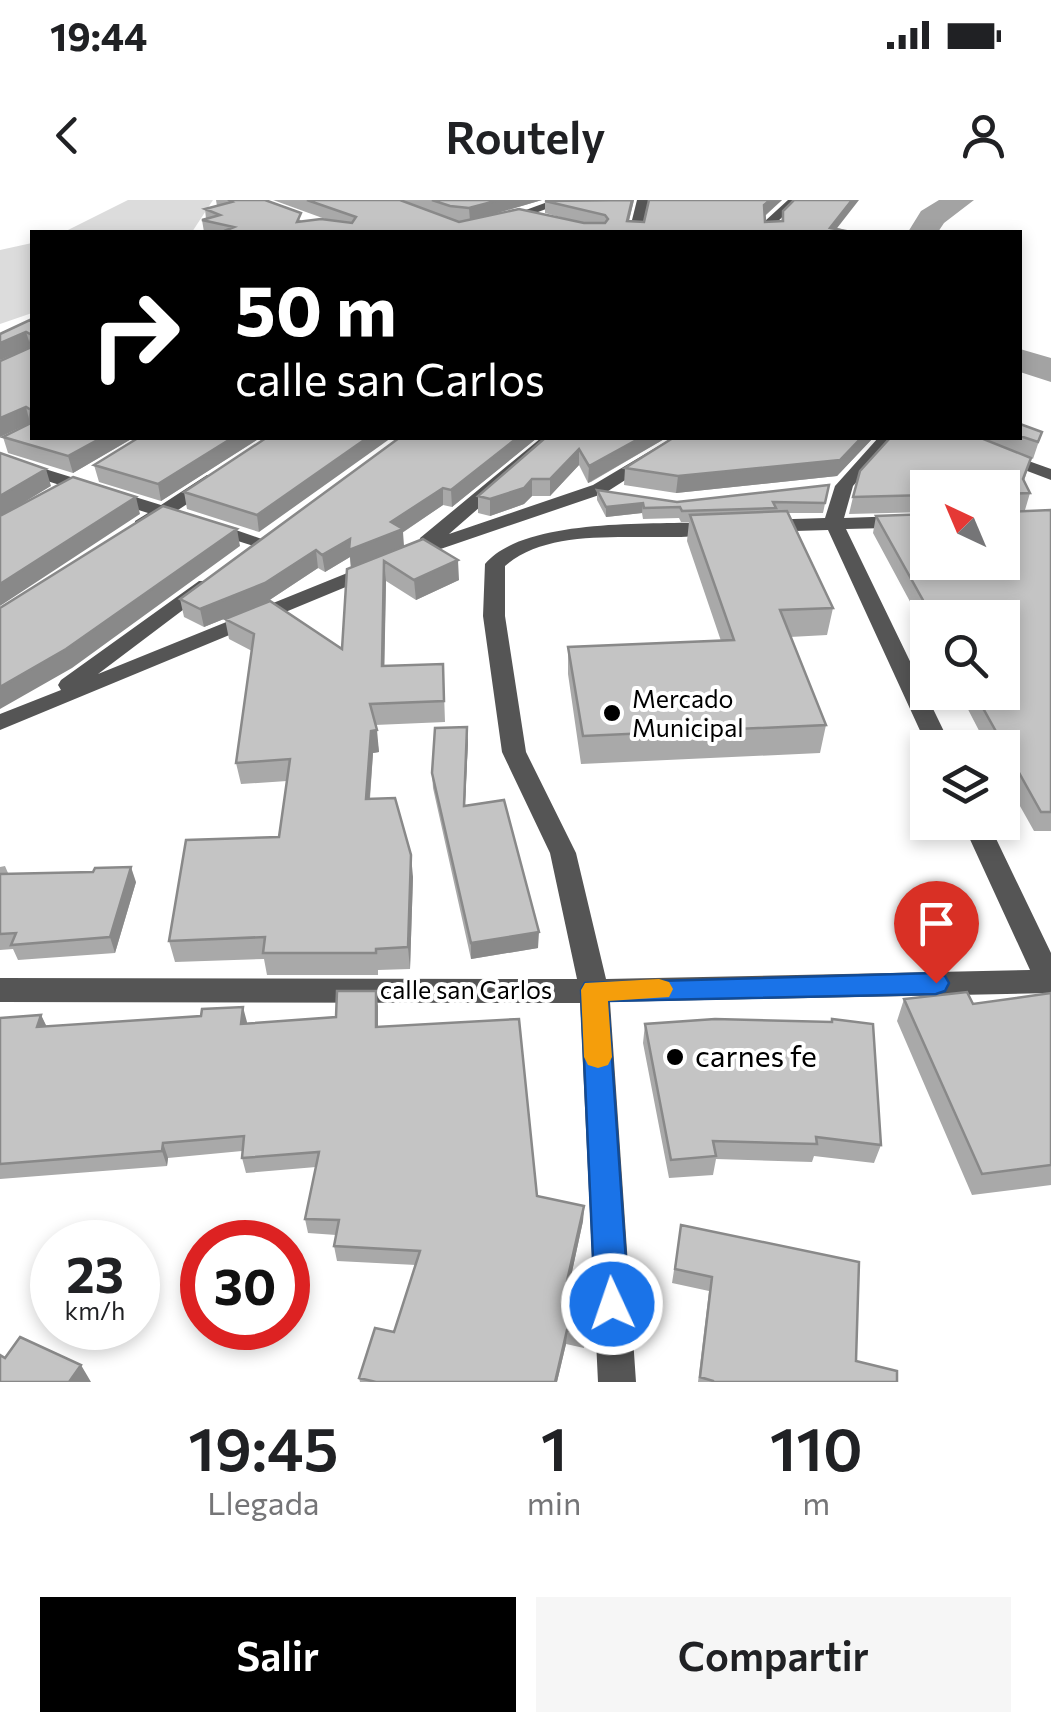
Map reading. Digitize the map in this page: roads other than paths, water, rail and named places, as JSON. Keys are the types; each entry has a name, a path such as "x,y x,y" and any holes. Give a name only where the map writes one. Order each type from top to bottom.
{"street":[{"path":"507,200 539,214"},
{"path":"490,224 539,214 564,200"},
{"path":"636,230 643,200"},
{"path":"772,230 771,221 795,200"},
{"path":"416,551 549,440"},
{"path":"0,723 416,551 608,491 679,440"},
{"path":"885,440 834,486 834,523 932,730"},
{"path":"954,440 1051,475"},
{"path":"0,460 84,477 266,543"},
{"path":"117,542 230,468"},
{"path":"46,501 84,477"},
{"path":"616,1382 594,990 563,853 514,752 494,616 495,564 510,551 544,537 910,521"},
{"path":"36,709 218,577"},
{"path":"984,840 1050,981"},
{"name":"calle san Carlos","path":"0,990 594,990 1050,981"}],"waterway":[{"path":"924,230 932,217 960,200"},
{"path":"1022,361 1051,370"}],"place":[{"name":"Mercado Municipal","path":"612,713"},
{"name":"carnes fe","path":"675,1057"}]}
